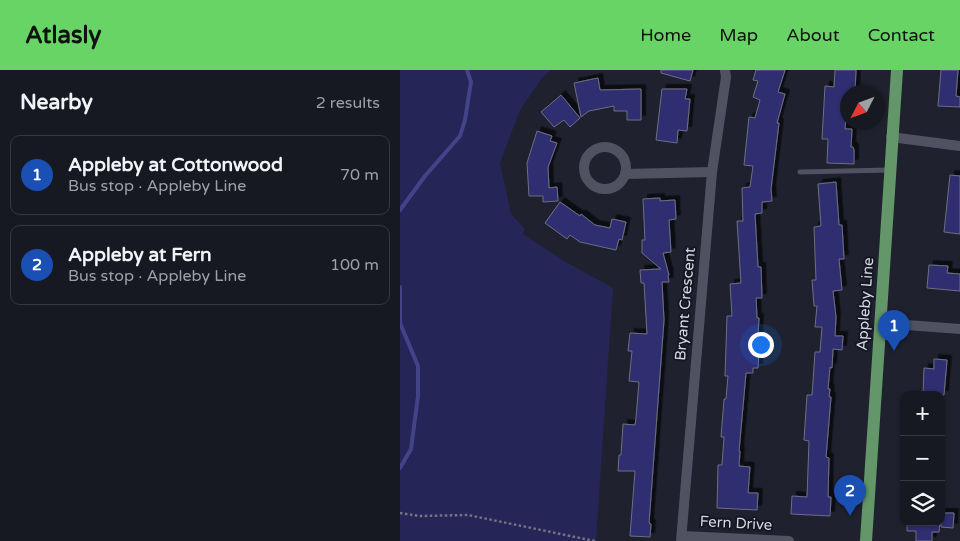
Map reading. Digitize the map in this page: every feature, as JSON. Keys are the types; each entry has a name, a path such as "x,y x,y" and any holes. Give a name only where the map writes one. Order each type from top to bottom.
{"main road":[{"name":"Appleby Line","path":"866,541 891,137 897,70"}],"street":[{"name":"Bryant Crescent","path":"682,538 712,172 726,77 725,70"},
{"path":"891,137 960,146"},
{"path":"610,146 616,149 625,160 625,174 617,185 603,189 590,183 586,178 583,164 590,152 596,148 610,146"},
{"path":"625,174 712,172"},
{"path":"880,323 960,329"},
{"name":"Fern Drive","path":"682,538 789,541"}],"lane":[{"path":"800,172 889,170"}],"path":[{"path":"400,513 419,516 468,515 595,541"}],"shaded area":[{"path":"400,70 551,70 542,78 520,110 500,163 511,214 525,229 523,234 564,261 613,288 596,541 400,541"}],"building":[{"path":"661,70 693,70 690,81 661,73"},
{"path":"756,70 785,70 778,92 785,94 777,123 779,123 771,189 772,201 762,202 762,213 755,214 758,267 761,267 762,298 756,298 757,318 759,318 758,368 753,368 753,373 746,373 739,451 739,466 750,467 748,493 758,493 757,510 717,508 718,465 722,465 724,437 721,437 728,376 725,376 727,316 732,316 730,284 741,283 737,221 743,221 742,188 750,187 753,166 744,165 749,117 755,118 760,100 753,97 758,81 753,80"},
{"path":"835,70 856,70 855,85 840,85 840,130 852,130 851,147 854,150 854,164 827,163 828,139 822,139 825,86 834,87"},
{"path":"941,70 958,70 956,96 960,97 960,107 938,106"},
{"path":"598,78 600,90 641,89 641,120 627,120 627,111 614,111 614,106 589,111 581,117 574,83"},
{"path":"662,89 687,89 685,99 690,99 687,131 678,130 677,143 656,140"},
{"path":"561,95 580,118 570,127 564,120 554,127 541,112"},
{"path":"537,131 552,136 550,141 557,143 548,167 549,188 557,187 558,201 543,202 543,196 529,196 527,163"},
{"path":"950,175 960,176 960,234 944,232"},
{"path":"836,182 839,225 842,225 844,259 839,259 842,290 833,291 836,317 835,336 843,336 842,350 833,349 828,389 830,389 829,397 831,397 826,457 829,458 828,497 831,497 830,516 791,514 792,496 807,497 809,441 804,440 807,395 812,395 815,352 820,352 822,327 815,327 817,306 814,306 812,280 816,280 814,227 821,226 818,184"},
{"path":"660,198 660,201 675,200 676,219 669,220 671,252 663,253 669,282 662,282 664,320 649,523 651,524 650,537 630,536 635,471 618,471 623,424 635,425 639,382 629,381 632,351 628,351 630,333 647,334 644,283 641,283 640,270 661,269 642,253 642,240 645,240 643,199"},
{"path":"560,202 580,216 581,214 595,225 610,228 612,219 626,222 622,240 619,239 616,250 580,242 570,235 567,239 545,223"},
{"path":"929,265 948,266 947,273 960,274 960,291 927,288"},
{"path":"934,359 947,360 944,391 923,391 924,368 934,369"},
{"path":"945,513 954,513 953,528 941,527 945,526"},
{"path":"907,526 940,526 939,532 932,532 932,541 916,541 916,531 907,531"}],"waterway":[{"path":"400,210 425,176 460,136 465,120 471,82 467,70"},
{"path":"400,287 400,323 418,366 418,396 411,449 400,468"}],"place":[{"name":"Appleby at Cottonwood","path":"894,351"},
{"name":"Appleby at Fern","path":"850,516"}]}
